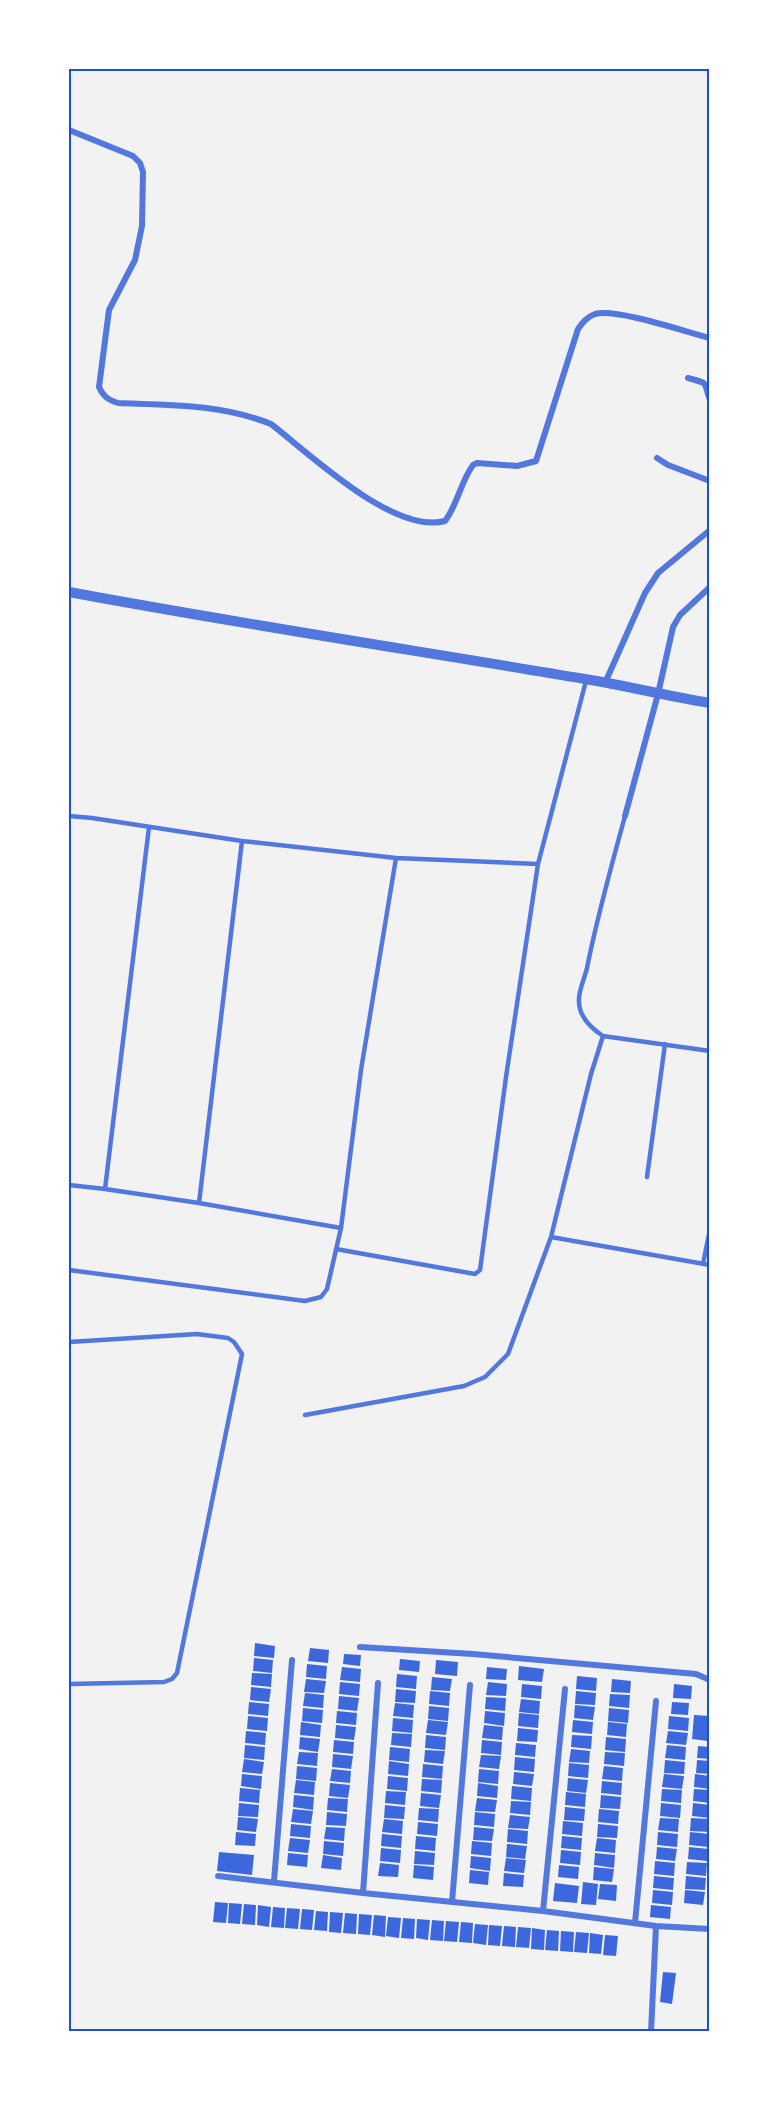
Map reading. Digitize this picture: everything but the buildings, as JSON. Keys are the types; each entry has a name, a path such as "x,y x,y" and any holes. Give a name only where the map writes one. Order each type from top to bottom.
{"street":[{"path":"69,130 133,156 140,163 143,172 142,226 135,260 110,310 99,387 102,394 118,403 202,406 239,412 258,418 271,424 358,493 423,524 446,521 451,514 461,485 473,465 477,463 517,466 536,461 578,329 585,319 601,313 630,317 710,338"},
{"path":"688,378 706,385 710,400"},
{"path":"657,458 668,465 710,481"},
{"path":"605,683 645,592 658,573 710,531"},
{"path":"625,816 658,694 673,627 680,615 710,587"},
{"path":"69,592 586,679 710,703"},
{"path":"360,1647 473,1654 696,1674 710,1680"},
{"path":"273,1881 292,1660"},
{"path":"363,1893 378,1683"},
{"path":"452,1902 470,1685"},
{"path":"543,1911 565,1689"},
{"path":"634,1923 656,1701"},
{"path":"218,1876 543,1911 656,1926 710,1929"},
{"path":"651,2032 656,1926"}],"lane":[{"path":"336,1250 475,1274 480,1270 538,864 586,679"},
{"path":"69,816 242,841 396,858 538,864"},
{"path":"625,816 597,916 579,1003 580,1011 595,1030 603,1036 710,1051"},
{"path":"105,1189 148,827"},
{"path":"199,1203 242,841"},
{"path":"69,1270 312,1301 321,1297 327,1289 341,1228 361,1070 396,858"},
{"path":"305,1415 464,1386 485,1377 508,1354 550,1237 591,1074 603,1036"},
{"path":"647,1177 665,1044"},
{"path":"69,1185 199,1203 341,1228"},
{"path":"703,1264 710,1229"},
{"path":"550,1237 710,1265"},
{"path":"69,1342 196,1334 228,1338 234,1342 242,1354 177,1673 172,1679 164,1682 69,1683"}]}
